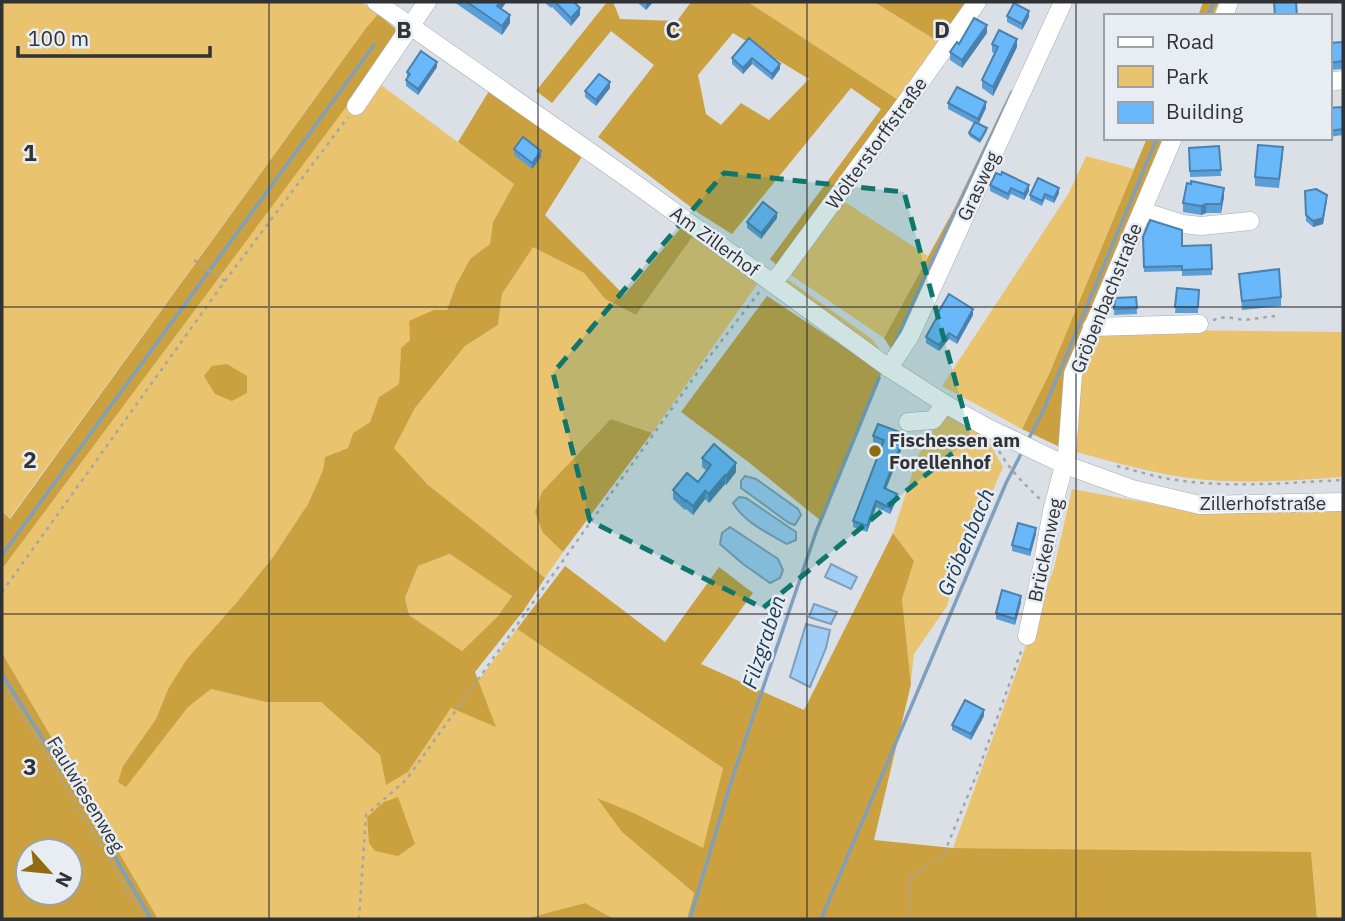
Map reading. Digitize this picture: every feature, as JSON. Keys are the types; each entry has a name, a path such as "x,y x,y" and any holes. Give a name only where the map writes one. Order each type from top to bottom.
{"street":[{"name":"Am Zillerhof","path":"376,2 770,281 888,368 944,404 1063,464"},
{"path":"356,106 427,2"},
{"name":"Wolterstorffstraße","path":"770,281 781,273 977,2"},
{"name":"Grasweg","path":"888,368 910,336 1063,2"},
{"name":"Gröbenbachstraße","path":"1063,464 1067,454 1073,374 1172,140"},
{"path":"1142,211 1192,225 1250,222"},
{"path":"1092,327 1199,324"},
{"path":"908,422 933,420 944,404"},
{"name":"Zillerhofstraße","path":"1063,464 1132,489 1199,505 1343,502"},
{"name":"Brückenweg","path":"1027,636 1063,464"}],"path":[{"path":"1331,99 1336,100"},
{"path":"2,592 225,281 356,106"},
{"path":"194,260 225,281"},
{"path":"359,919 366,816 406,780 672,408 770,281"},
{"path":"1199,324 1226,317 1244,320 1275,316"},
{"path":"1006,463 1017,478 1052,511"},
{"path":"1116,466 1165,478 1208,482 1265,484 1343,480"},
{"path":"911,919 908,879 943,856 978,771 1027,636"},
{"name":"Faulwiesenweg","path":"2,685 145,919"}],"highlighted area":[{"path":"724,173 904,192 971,438 763,608 590,521 553,373"}],"green space":[{"path":"2,2 361,2 378,14 9,519 2,512"},
{"path":"748,2 874,2 942,44 903,103"},
{"path":"369,76 514,184 493,222 490,244 470,259 447,310 434,310 401,348 399,384 379,397 370,422 353,433 348,448 325,457 323,470 308,504 273,557 168,689 156,719 123,766 126,786 188,706 211,689 266,702 321,702 380,755 386,784 408,772 451,708 495,726 478,681 517,629 723,768 703,849 636,814 622,832 694,893 687,919 614,919 585,903 524,919 158,919 2,653 2,569"},
{"path":"1086,156 1134,169 1050,372 1022,429 942,386 1069,193"},
{"path":"834,195 928,256 884,338 779,267"},
{"path":"693,236 758,283 652,433 611,419 543,533 563,552 545,578 427,484 393,448 415,408 465,346 498,325 502,294 533,246 584,273 605,299 636,315"},
{"path":"785,280 872,339 886,358 786,287"},
{"path":"1086,329 1343,332 1343,477 1258,482 1207,480 1153,472 1064,449"},
{"path":"944,411 983,432 1003,467 957,573 947,606 914,654 911,682 902,599 914,561 893,533 918,456"},
{"path":"1072,489 1203,513 1343,507 1343,919 1317,919 1311,853 953,848 1054,568"},
{"path":"451,554 512,596 498,616 462,651 409,615 405,598 418,566"},
{"path":"911,682 911,684 874,840"}],"shaded area":[{"path":"607,2 613,2 620,19 677,21 691,2 748,2 903,103 779,267 770,259 881,109 851,88 732,234 700,214 598,137 654,65 611,31 552,103 536,91","holes":["733,33 809,79 769,120 741,103 721,125 706,114 698,75"]},
{"path":"874,2 971,2 942,44"},
{"path":"1203,2 1219,2 1214,14 1199,14"},
{"path":"378,14 397,30 390,48 2,569 2,512 10,519"},
{"path":"489,91 583,155 545,215 624,295 681,228 693,236 636,315 605,299 584,273 533,247 502,294 498,325 465,346 415,408 394,448 427,484 545,578 524,610 475,672 496,727 451,708 408,772 386,785 380,755 321,702 266,702 211,689 188,707 126,787 118,782 123,766 156,719 168,689 187,659 273,557 308,504 323,470 325,457 348,448 353,433 370,422 379,397 399,384 401,348 410,340 409,321 434,310 447,310 470,259 490,244 493,222 514,184 458,142","holes":["450,554 512,596 498,616 462,651 409,615 405,598 418,566"]},
{"path":"1004,105 1008,109 895,355 884,338 954,209"},
{"path":"1146,140 1163,140 1086,329 1064,449 1022,429 1050,372"},
{"path":"767,296 882,372 820,520 681,412"},
{"path":"227,364 247,376 247,393 232,401 215,394 204,376 212,366"},
{"path":"611,419 652,433 563,552 543,533 535,512 542,492"},
{"path":"893,533 914,561 902,599 911,684 874,840 953,848 1311,852 1317,919 687,919 694,893 622,832 597,798 636,814 703,848 723,768 517,629 565,566 665,642 719,567 753,593 701,664 804,710"},
{"path":"2,653 158,919 2,919"},
{"path":"398,797 415,844 398,856 375,851 369,843 367,817 384,802"},
{"path":"585,903 614,919 524,919"}],"water":[{"path":"745,476 756,479 798,509 801,515 795,525 741,488 741,481"},
{"path":"739,497 746,498 796,532 796,540 787,544 750,522 733,503"},
{"path":"730,527 778,559 783,570 780,578 770,583 720,544 722,533"},
{"path":"831,564 857,577 851,589 825,577"},
{"path":"814,604 837,612 831,624 809,617"},
{"path":"806,624 830,630 826,648 810,687 790,677"}],"building":[{"path":"467,2 500,2 497,6 510,15 502,26"},
{"path":"555,2 574,2 580,8 571,18"},
{"path":"1274,2 1296,2 1297,14 1275,14"},
{"path":"1014,3 1029,11 1022,24 1007,16"},
{"path":"974,18 987,25 962,60 950,52 957,42 959,44"},
{"path":"999,30 1017,39 993,87 982,80 998,47 992,44"},
{"path":"749,38 780,64 772,74 752,58 743,68 732,58"},
{"path":"1343,42 1343,61 1331,63 1331,43"},
{"path":"421,51 437,62 418,89 406,80 410,74 407,72"},
{"path":"599,74 610,82 596,100 585,91"},
{"path":"957,87 986,102 978,119 948,103"},
{"path":"1342,107 1343,129 1331,131 1331,108"},
{"path":"975,122 987,128 980,140 969,133"},
{"path":"523,137 541,151 532,163 514,149"},
{"path":"1258,145 1283,147 1279,179 1255,177"},
{"path":"1219,146 1221,170 1190,171 1189,148"},
{"path":"1002,172 1029,185 1024,194 1011,188 1008,194 990,185 996,173 1001,175"},
{"path":"1038,178 1059,188 1054,198 1045,194 1042,201 1030,195"},
{"path":"1191,181 1224,188 1221,204 1201,206 1183,203 1187,183 1191,184"},
{"path":"1316,189 1327,195 1323,218 1313,221 1306,215 1305,191"},
{"path":"763,202 777,213 761,233 747,222"},
{"path":"1150,220 1182,230 1182,246 1211,245 1212,269 1182,270 1182,266 1144,267 1143,237"},
{"path":"1279,269 1281,297 1242,301 1239,274"},
{"path":"1177,288 1199,290 1198,307 1175,307"},
{"path":"949,294 973,309 957,338 949,333 939,345 926,337"},
{"path":"1136,297 1137,308 1114,309 1115,298"},
{"path":"878,424 905,434 884,488 897,494 890,508 876,501 867,526 853,521 884,440 873,436"},
{"path":"714,444 736,463 709,494 705,491 693,506 673,490 687,473 698,482 711,465 702,458"},
{"path":"1018,523 1036,528 1030,550 1012,545"},
{"path":"1002,590 1021,596 1015,619 996,613"},
{"path":"965,700 984,710 971,734 952,725"}],"waterway":[{"name":"Gröbenbach","path":"1209,14 1214,2"},
{"path":"2,555 374,45"},
{"path":"894,345 1012,92"},
{"name":"Gröbenbach","path":"1027,442 1044,409 1156,140"},
{"name":"Filzgraben","path":"690,919 731,782 816,532 879,378"},
{"name":"Gröbenbach","path":"821,919 1006,483 1022,452"},
{"path":"2,674 88,811 151,919"}],"place":[{"name":"Fischessen am Forellenhof","path":"875,451"}]}
